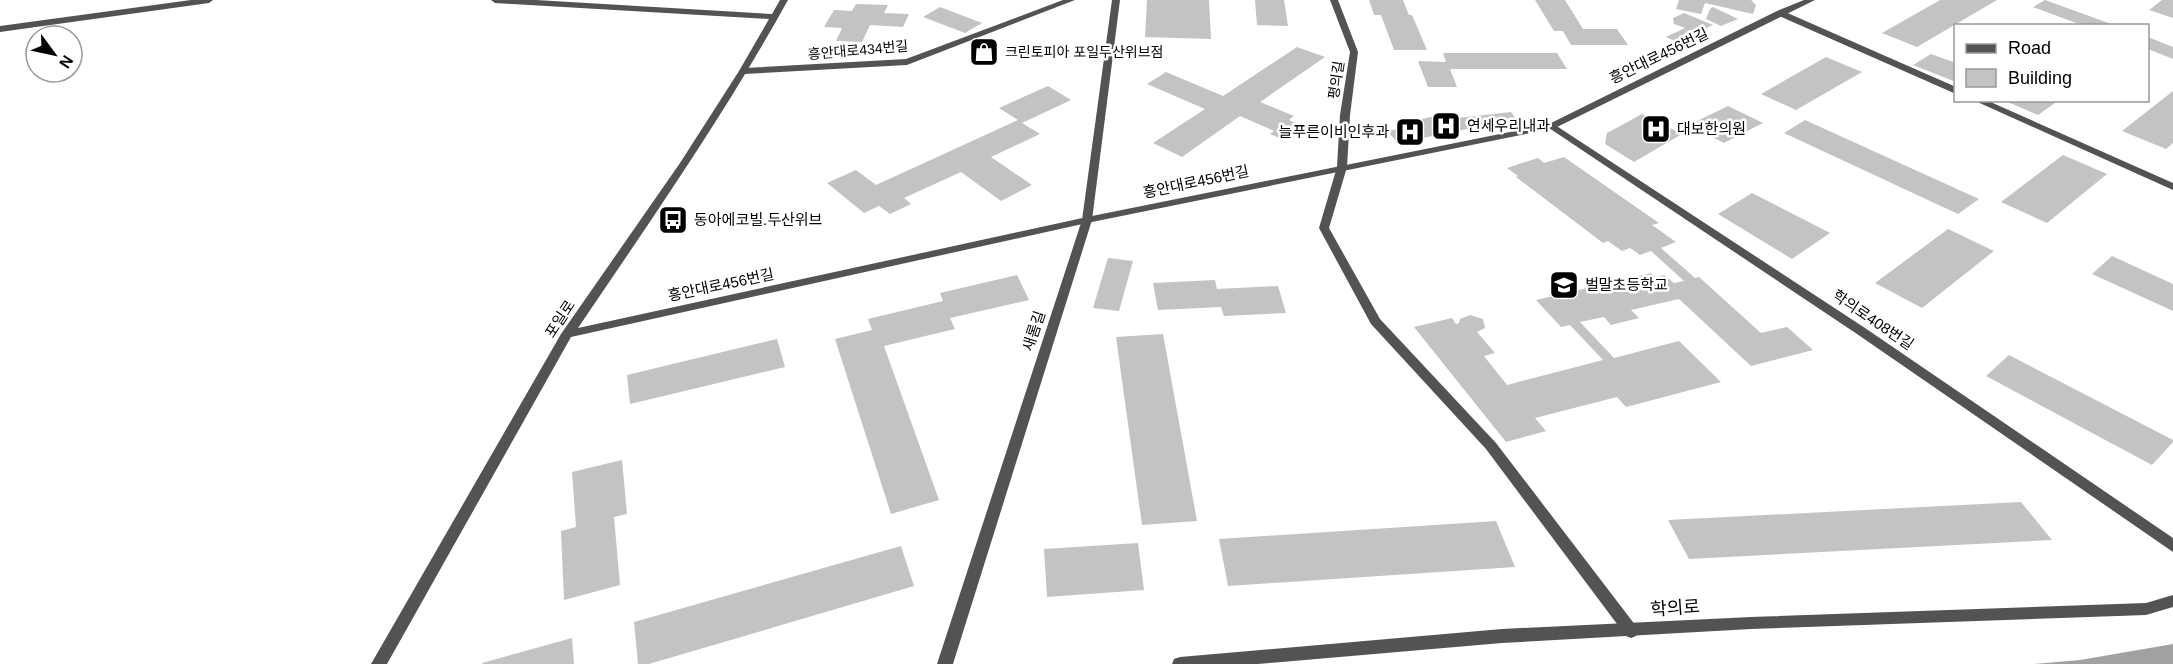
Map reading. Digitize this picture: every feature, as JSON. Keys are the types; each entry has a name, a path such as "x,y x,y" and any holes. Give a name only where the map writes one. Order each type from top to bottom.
{"street":[{"path":"0,29 209,0"},
{"path":"495,0 773,17"},
{"name":"포일로","path":"378,664 567,334 685,163 744,71 784,0"},
{"name":"흥안대로434번길","path":"744,71 906,62 1071,0"},
{"name":"새롬길","path":"945,664 1087,220 1116,0"},
{"name":"평의길","path":"1334,0 1354,52 1345,115 1342,167 1324,228 1375,321 1491,446 1631,631"},
{"name":"흥안대로456번길","path":"567,334 1087,220 1552,126 1780,13 1811,0"},
{"path":"1780,13 1954,90"},
{"path":"1982,102 2173,187"},
{"name":"학의로408번길","path":"1552,126 1861,331 2173,546"},
{"name":"학의로","path":"1180,664 1502,636 1751,623 2146,609 2173,602"}],"shaded area":[{"path":"2173,644 2173,664 2034,664 2080,660"}],"building":[{"path":"1147,0 1209,0 1211,39 1145,37"},
{"path":"1255,0 1284,0 1288,26 1257,25"},
{"path":"1369,0 1403,0 1427,50 1394,50 1381,15 1374,15"},
{"path":"1535,0 1565,0 1583,29 1617,29 1628,45 1571,45 1563,31 1554,31"},
{"path":"1679,0 1751,0 1756,5 1753,14 1705,3 1701,14 1676,9"},
{"path":"1940,0 1997,0 1917,47 1882,33"},
{"path":"2045,0 2111,24 2079,24 2033,7"},
{"path":"2162,0 2173,0 2173,18 2149,10"},
{"path":"856,4 888,5 884,13 909,14 903,27 870,25 862,42 836,41 842,28 824,27 834,10 852,11"},
{"path":"940,7 982,23 965,33 923,17"},
{"path":"1713,7 1738,19 1721,26 1706,19"},
{"path":"1684,13 1713,25 1677,42 1666,37 1685,28 1674,24 1673,18"},
{"path":"2149,37 2173,47 2173,59 2149,49"},
{"path":"1297,47 1325,57 1260,102 1294,116 1289,120 1303,126 1284,140 1270,134 1274,131 1240,116 1182,157 1153,143 1205,109 1147,84 1166,72 1223,96"},
{"path":"1443,53 1557,53 1567,69 1450,69 1457,87 1428,87 1418,61 1446,62"},
{"path":"1931,54 1954,62 1954,81 1913,65"},
{"path":"1826,57 1862,72 1796,110 1761,94"},
{"path":"1048,86 1071,100 1022,123 1040,134 991,157 1032,185 1001,201 961,172 904,198 911,204 890,214 879,206 864,213 827,183 856,170 876,185 1018,120 999,108"},
{"path":"2173,91 2173,143 2166,149 2122,131"},
{"path":"2008,102 2055,103 2038,115"},
{"path":"1728,106 1763,123 1724,143 1689,125"},
{"path":"1511,112 1516,119 1398,143 1387,131 1404,128 1400,124 1435,116 1440,120"},
{"path":"1642,114 1682,134 1634,162 1605,144 1607,133"},
{"path":"1805,120 1979,199 1958,214 1784,133"},
{"path":"2063,155 2107,174 2047,223 2001,202"},
{"path":"1564,157 1659,223 1652,225 1676,242 1661,248 1695,278 1699,277 1761,333 1787,327 1813,350 1751,366 1679,299 1631,310 1639,318 1611,325 1604,317 1580,322 1614,358 1679,341 1721,382 1626,407 1617,397 1535,418 1546,431 1506,442 1414,327 1452,318 1456,324 1460,319 1470,315 1483,319 1485,328 1477,332 1495,353 1484,356 1507,385 1603,360 1570,325 1561,327 1536,300 1651,273 1656,277 1664,275 1674,283 1684,281 1651,251 1640,255 1630,248 1622,251 1608,241 1603,243 1507,168 1538,158 1544,163"},
{"path":"1752,193 1830,233 1792,259 1718,214"},
{"path":"1948,229 1994,251 1922,308 1875,283"},
{"path":"2112,256 2173,284 2173,311 2092,274"},
{"path":"1108,258 1133,261 1119,311 1093,308"},
{"path":"1017,275 1029,300 950,318 955,329 884,346 939,500 891,514 835,339 872,330 868,319 943,301 940,293"},
{"path":"1215,280 1217,289 1278,286 1286,313 1224,316 1221,307 1158,310 1153,283"},
{"path":"1163,334 1197,521 1142,525 1116,337"},
{"path":"777,339 785,367 630,404 627,375"},
{"path":"2009,355 2173,442 2152,465 1986,376"},
{"path":"622,460 627,514 614,517 620,585 564,600 561,531 576,527 572,472"},
{"path":"2021,502 2052,540 1689,559 1668,520"},
{"path":"1496,521 1515,567 1228,586 1219,539"},
{"path":"1138,543 1144,590 1047,597 1044,549"},
{"path":"901,546 914,586 649,664 638,664 634,622"},
{"path":"572,638 574,664 482,663"}],"place":[{"name":"크린토피아 포일두산위브점","path":"984,52"},
{"name":"연세우리내과","path":"1446,126"},
{"name":"대보한의원","path":"1656,129"},
{"name":"늘푸른이비인후과","path":"1410,132"},
{"name":"동아에코빌.두산위브","path":"673,220"},
{"name":"벌말초등학교","path":"1564,285"}]}
